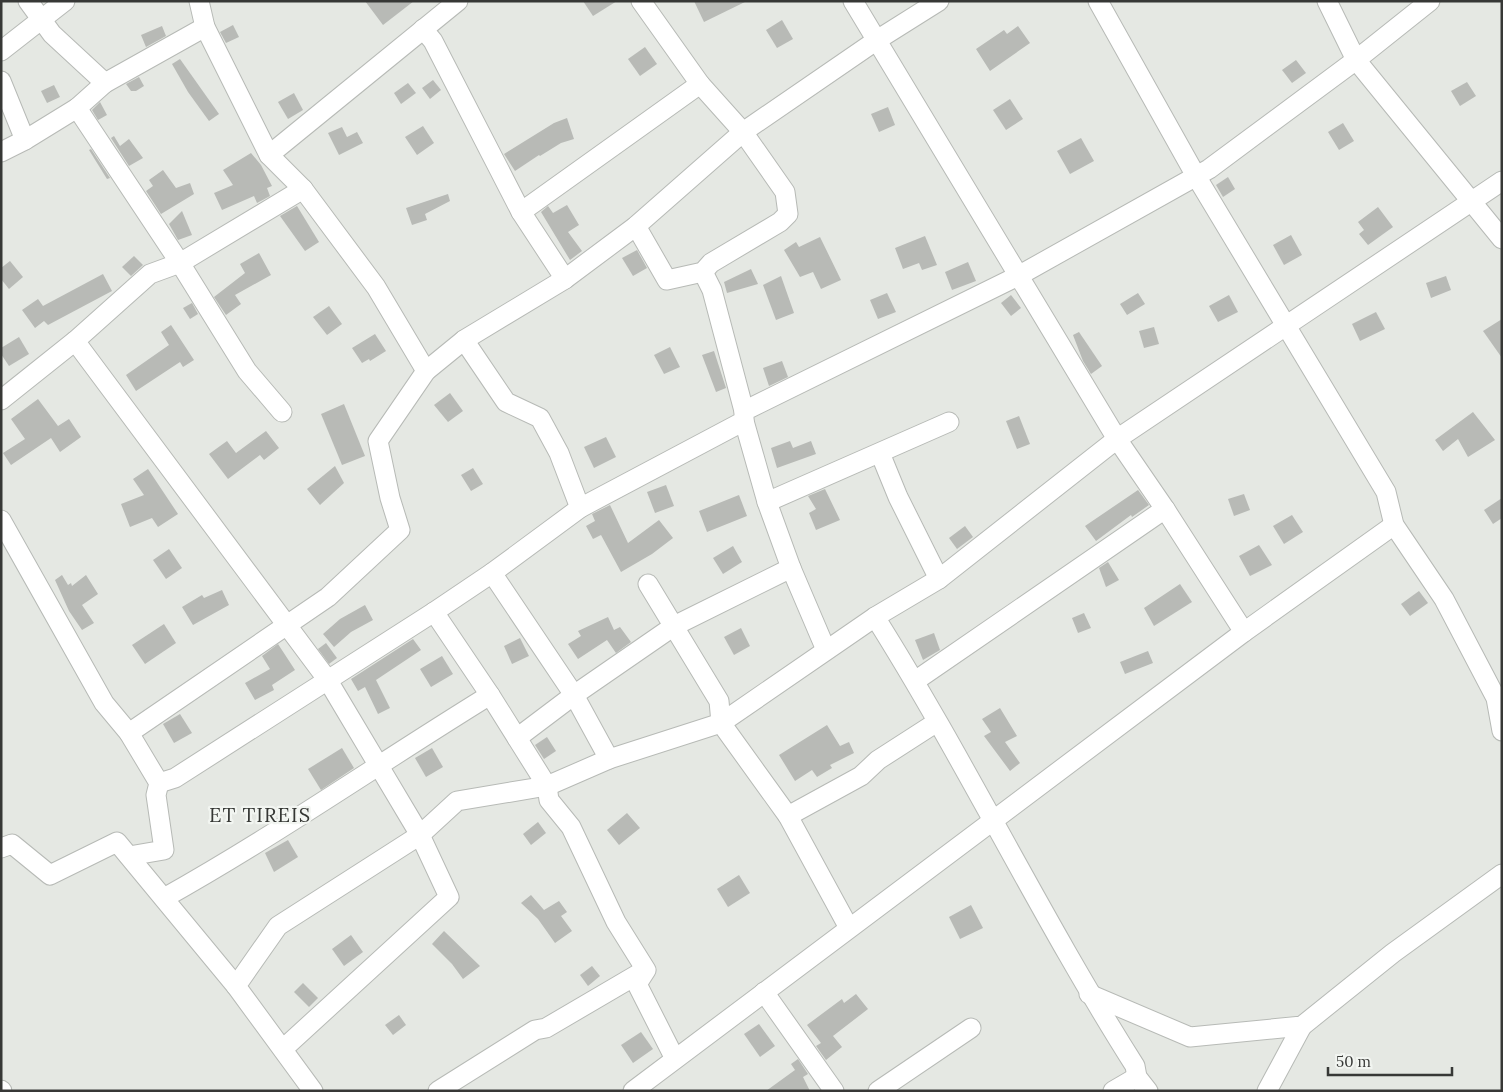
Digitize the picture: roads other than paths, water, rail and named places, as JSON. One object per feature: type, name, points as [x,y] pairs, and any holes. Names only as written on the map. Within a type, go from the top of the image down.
[{"type":"street","points":[[28,1],[52,34],[105,83]]},
{"type":"street","points":[[1,51],[65,1]]},
{"type":"street","points":[[199,1],[205,27],[269,155],[303,189],[376,287],[426,371]]},
{"type":"street","points":[[269,155],[458,1]]},
{"type":"street","points":[[636,226],[666,280],[703,272],[710,262],[780,222],[788,214],[785,192],[743,132],[700,84],[641,1]]},
{"type":"street","points":[[853,1],[1117,439],[1165,509],[1244,632]]},
{"type":"street","points":[[129,733],[328,597],[400,530],[390,498],[378,442],[426,371],[464,340],[565,279],[636,226],[743,132],[877,40],[939,1]]},
{"type":"street","points":[[1098,1],[1196,176],[1386,492],[1394,525],[1444,598],[1499,696],[1502,731]]},
{"type":"street","points":[[1326,1],[1356,60],[1502,239]]},
{"type":"street","points":[[159,783],[175,778],[434,612],[492,573],[580,508],[744,416],[1018,276],[1209,169],[1356,60],[1430,1]]},
{"type":"street","points":[[1,152],[25,140],[77,108],[105,83],[205,27]]},
{"type":"street","points":[[423,29],[433,41],[521,212],[565,279]]},
{"type":"street","points":[[1,82],[25,140]]},
{"type":"street","points":[[521,212],[700,84]]},
{"type":"street","points":[[77,108],[180,263],[247,371],[282,412]]},
{"type":"street","points":[[236,986],[278,926],[420,835],[456,802],[547,786],[609,759],[721,723],[874,617],[939,579],[1117,439],[1472,203],[1502,181]]},
{"type":"street","points":[[1,400],[75,342],[150,274],[180,263],[303,189]]},
{"type":"street","points":[[703,272],[712,290],[767,502],[791,568],[826,650]]},
{"type":"street","points":[[464,340],[506,402],[540,418],[559,453],[580,508]]},
{"type":"street","points":[[75,342],[327,680],[420,835],[449,897],[283,1049]]},
{"type":"street","points":[[767,502],[949,422]]},
{"type":"street","points":[[880,453],[898,497],[939,579]]},
{"type":"street","points":[[916,682],[1165,509]]},
{"type":"street","points":[[1,520],[104,703],[129,733],[159,783],[156,794],[164,850],[129,856]]},
{"type":"street","points":[[633,1091],[1244,632],[1394,525]]},
{"type":"street","points":[[518,738],[674,626],[791,568]]},
{"type":"street","points":[[492,573],[574,696],[609,759]]},
{"type":"street","points":[[648,584],[719,701],[721,723],[788,816],[849,928]]},
{"type":"street","points":[[434,612],[518,738],[547,786],[549,800],[570,827],[616,922],[646,970]]},
{"type":"street","points":[[874,617],[916,682],[1089,994],[1135,1066],[1142,1084],[1113,1091]]},
{"type":"street","points":[[164,898],[227,863],[379,764],[490,695]]},
{"type":"street","points":[[788,816],[861,776],[878,760],[938,722]]},
{"type":"street","points":[[1,848],[12,844],[50,876],[118,842],[236,986],[313,1091]]},
{"type":"street","points":[[1267,1091],[1302,1026],[1393,952],[1502,874]]},
{"type":"street","points":[[646,970],[637,984],[675,1058]]},
{"type":"street","points":[[438,1091],[535,1030],[546,1028],[646,970]]},
{"type":"street","points":[[764,992],[834,1091]]},
{"type":"street","points":[[1089,994],[1190,1037],[1302,1026]]},
{"type":"street","points":[[878,1091],[904,1084],[971,1028]]},
{"type":"district","name":"ET TIREIS","points":[[260,815]]}]
